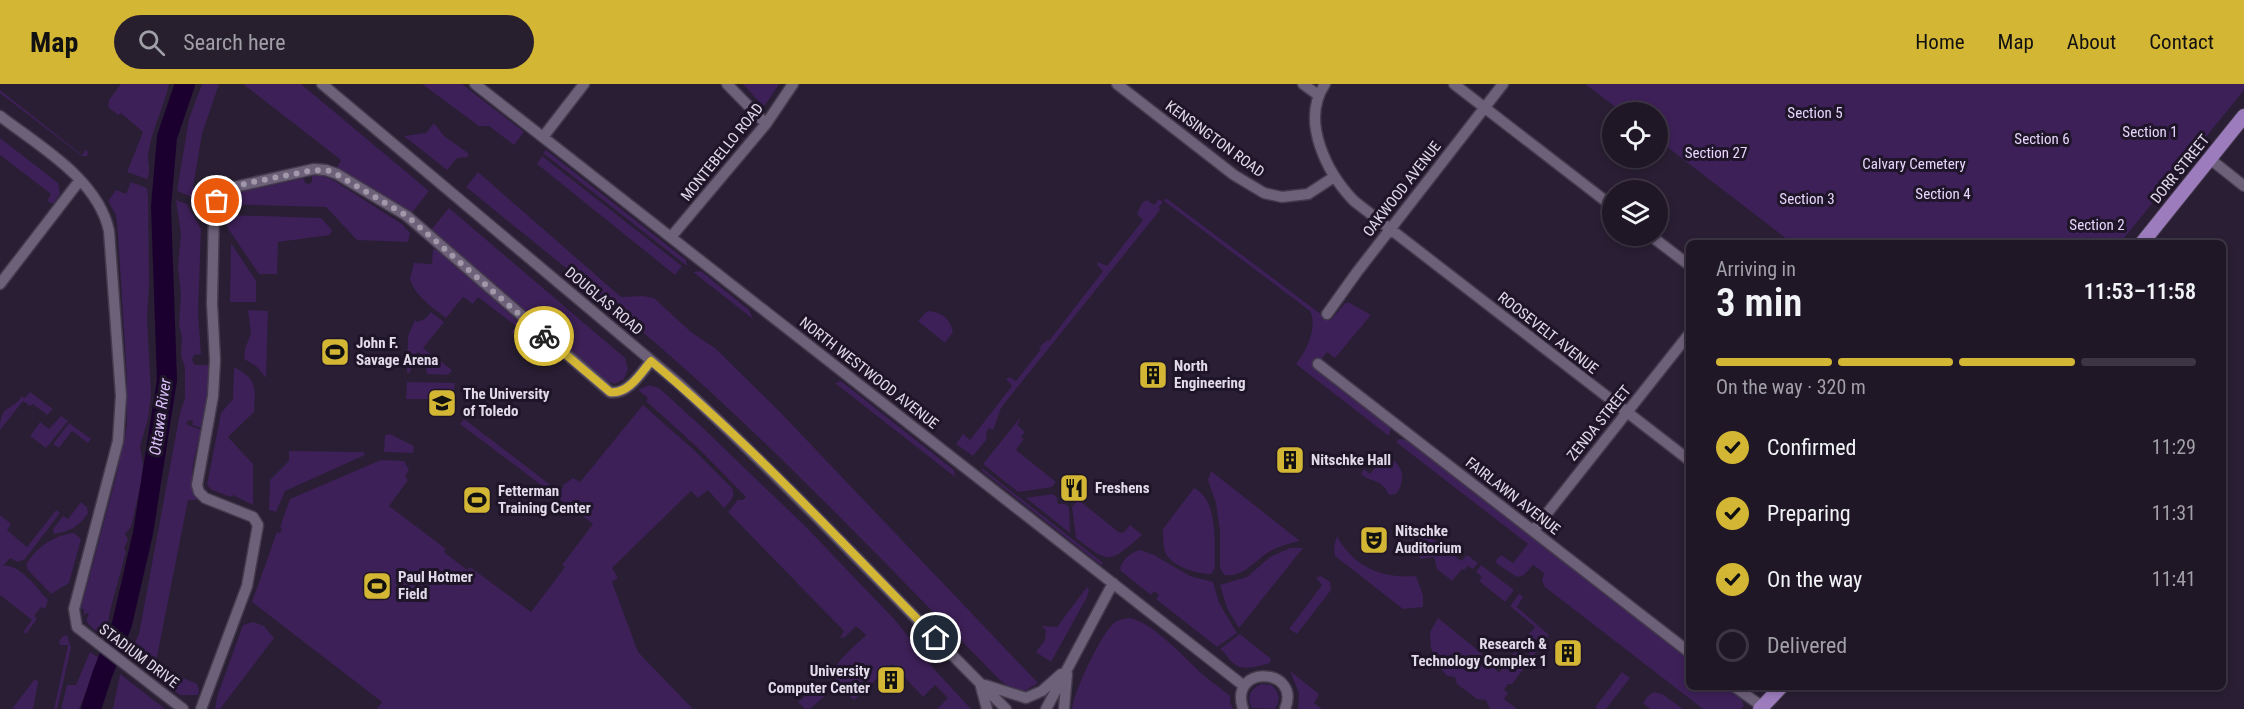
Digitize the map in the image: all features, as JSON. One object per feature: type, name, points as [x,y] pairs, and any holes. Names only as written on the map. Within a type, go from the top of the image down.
[{"type":"main road","name":"DORR STREET","points":[[2144,240],[2244,116]]},
{"type":"main road","points":[[1762,708],[1778,690]]},
{"type":"street","name":"DOUGLAS ROAD","points":[[322,84],[717,418],[797,495],[1006,709]]},
{"type":"street","name":"NORTH WESTWOOD AVENUE","points":[[475,84],[1244,686]]},
{"type":"street","points":[[543,137],[584,84]]},
{"type":"street","points":[[727,84],[766,124]]},
{"type":"street","name":"MONTEBELLO ROAD","points":[[671,237],[766,124],[793,84]]},
{"type":"street","name":"KENSINGTON ROAD","points":[[1117,84],[1234,175],[1264,193],[1282,197],[1308,194],[1334,177]]},
{"type":"street","points":[[1303,84],[1318,95],[1324,84]]},
{"type":"street","points":[[1454,84],[1602,198]]},
{"type":"street","name":"OAKWOOD AVENUE","points":[[1327,314],[1389,230],[1503,84]]},
{"type":"street","name":"ROOSEVELT AVENUE","points":[[1318,95],[1315,107],[1316,127],[1323,154],[1334,177],[1354,201],[1686,458]]},
{"type":"street","points":[[0,116],[80,180],[0,284]]},
{"type":"street","points":[[2210,159],[2244,186]]},
{"type":"street","points":[[201,709],[247,586],[258,525],[254,517],[205,498],[199,492],[197,484],[213,396],[215,360],[212,303],[214,208],[225,191],[248,183],[314,170],[331,171],[407,216],[606,390],[614,393],[628,387],[651,361]]},
{"type":"street","name":"STADIUM DRIVE","points":[[80,180],[107,221],[109,231],[121,396],[118,441],[74,609],[72,626],[183,709]]},
{"type":"street","points":[[1664,246],[1686,263]]},
{"type":"street","name":"ZENDA STREET","points":[[1533,531],[1686,338]]},
{"type":"street","name":"FAIRLAWN AVENUE","points":[[1318,364],[1686,649]]},
{"type":"street","points":[[1046,709],[1113,583]]},
{"type":"street","points":[[980,683],[1026,698],[1042,691],[1068,668]]},
{"type":"street","points":[[1064,709],[1068,668]]},
{"type":"street","points":[[1243,709],[1241,701],[1244,686],[1263,675],[1277,679],[1286,690],[1288,698],[1285,709]]},
{"type":"street","points":[[980,683],[987,709]]},
{"type":"street","points":[[1739,690],[1762,708]]},
{"type":"green space","points":[[121,84],[169,84],[149,148],[147,179],[127,172],[143,132],[121,113],[118,115],[108,107],[109,100]]},
{"type":"green space","points":[[202,84],[219,84],[202,134],[193,187],[205,197],[208,204],[177,191],[189,119]]},
{"type":"green space","points":[[243,84],[301,84],[429,191],[410,215],[337,167],[341,160]]},
{"type":"green space","points":[[422,84],[462,84],[524,132],[514,145],[489,126],[479,126]]},
{"type":"green space","points":[[743,84],[779,84],[765,105],[762,105]]},
{"type":"green space","name":"Calvary Cemetery","points":[[1585,84],[2244,84],[2244,90],[2122,240],[1788,240],[1668,148],[1668,102],[1609,102]]},
{"type":"green space","points":[[0,90],[82,155],[86,149],[87,156],[82,156],[0,93]]},
{"type":"green space","points":[[434,123],[444,136],[468,153],[468,157],[457,158],[447,170],[404,136],[426,133]]},
{"type":"green space","points":[[0,138],[58,183],[60,194],[53,204],[47,201],[51,194],[0,155]]},
{"type":"green space","points":[[546,150],[686,260],[687,266],[543,153]]},
{"type":"green space","points":[[542,156],[682,266],[675,275],[537,164]]},
{"type":"green space","points":[[478,172],[621,297],[654,298],[692,333],[715,348],[779,411],[1038,683],[1023,692],[1012,690],[1000,680],[816,494],[703,385],[616,309],[466,187]]},
{"type":"green space","points":[[312,176],[323,176],[333,180],[402,224],[410,233],[408,242],[357,240],[326,207],[222,204],[236,193],[304,178],[305,183],[309,184],[312,182]]},
{"type":"green space","points":[[131,182],[147,188],[148,195],[147,319],[151,394],[148,419],[140,446],[143,465],[141,483],[131,527],[125,534],[128,539],[124,549],[126,552],[105,638],[90,626],[86,620],[89,614],[86,613],[84,616],[84,610],[81,608],[116,477],[127,425],[127,379],[118,234],[116,215],[108,201],[116,190],[126,194]]},
{"type":"green space","points":[[1166,198],[1330,321],[1345,303],[1350,303],[1371,315],[1335,358],[1327,352],[1315,367],[1391,427],[1389,436],[1296,364],[1304,353],[1312,332],[1310,311],[1164,201]]},
{"type":"green space","points":[[1159,199],[1163,202],[1159,207],[1160,210],[1001,408],[993,430],[989,428],[986,433],[987,439],[973,456],[956,444],[963,434],[970,440],[1012,386],[1006,379],[1009,377],[1016,381],[1041,349],[1039,348],[1047,340],[1049,341],[1103,271],[1097,265],[1098,262],[1107,266],[1143,220],[1137,214],[1142,203],[1147,200],[1154,205]]},
{"type":"green space","points":[[176,200],[187,204],[201,229],[198,313],[201,354],[194,355],[192,360],[195,365],[208,365],[208,395],[202,428],[192,425],[193,421],[189,420],[186,424],[201,430],[192,475],[197,500],[188,500],[155,667],[151,672],[129,655],[139,634],[180,413],[185,398],[185,368],[181,355],[182,338],[179,324],[181,295],[178,266],[181,234]]},
{"type":"green space","points":[[449,208],[625,358],[628,369],[624,379],[615,384],[603,380],[431,230]]},
{"type":"green space","points":[[228,215],[321,218],[332,230],[330,235],[278,242],[277,274],[259,274],[227,227]]},
{"type":"green space","points":[[231,243],[256,281],[256,302],[230,302]]},
{"type":"green space","points":[[433,249],[520,323],[520,332],[511,333],[516,326],[478,297],[473,304],[463,297],[446,318],[425,301],[415,290],[410,279],[414,263],[432,264]]},
{"type":"green space","points":[[701,271],[749,310],[753,319],[693,272]]},
{"type":"green space","points":[[248,310],[268,311],[266,378],[256,366],[244,359],[251,333]]},
{"type":"green space","points":[[929,311],[938,313],[950,323],[953,332],[945,343],[918,321]]},
{"type":"green space","points":[[431,312],[444,322],[423,348],[452,370],[448,375],[427,374],[424,356],[418,352],[414,355],[410,373],[407,373],[408,336],[415,320],[417,322],[425,319]]},
{"type":"green space","points":[[234,367],[248,376],[255,391],[254,412],[228,437],[253,464],[253,505],[233,495],[231,497],[212,490],[207,485],[221,413],[233,399]]},
{"type":"green space","points":[[841,381],[954,470],[955,477],[835,383]]},
{"type":"green space","points":[[407,382],[455,383],[452,400],[445,394],[437,399],[406,399]]},
{"type":"green space","points":[[649,385],[659,388],[806,527],[895,620],[934,669],[971,709],[937,709],[948,698],[935,685],[923,697],[892,664],[854,700],[838,685],[834,674],[839,662],[866,635],[856,626],[845,637],[840,638],[844,631],[728,512],[738,500],[746,497],[698,448],[646,401],[648,398],[638,390]]},
{"type":"green space","points":[[30,392],[53,409],[47,415],[33,404],[30,406],[23,401],[0,430],[4,412]]},
{"type":"green space","name":"Paul Hotmer Field","points":[[643,405],[694,450],[733,491],[732,499],[724,508],[708,490],[698,498],[691,491],[612,568],[618,578],[612,582],[638,652],[693,709],[377,709],[382,702],[252,602],[277,532],[280,533],[282,528],[280,527],[290,499],[381,460],[404,461],[409,470],[405,477],[408,480],[389,506],[446,549],[444,552],[467,570],[470,567],[531,612],[565,567],[562,565],[593,524],[460,424],[464,419],[557,490],[563,488],[563,485],[573,478],[580,482]]},
{"type":"green space","points":[[61,416],[68,421],[46,448],[30,436],[40,422],[49,429]]},
{"type":"green space","points":[[1019,419],[1017,425],[1025,432],[1021,437],[1024,439],[1016,450],[1056,482],[1052,487],[1018,492],[983,464]]},
{"type":"green space","points":[[69,423],[91,439],[88,443],[72,431],[59,448],[53,444]]},
{"type":"green space","points":[[390,434],[414,446],[413,453],[384,452],[385,435]]},
{"type":"green space","points":[[1399,439],[1411,440],[1686,654],[1686,690],[1733,690],[1740,696],[1744,706],[1741,709],[1703,709],[1545,587],[1542,580],[1544,573],[1533,565],[1524,575],[1517,577],[1497,564],[1496,560],[1501,555],[1513,563],[1528,544],[1396,442]]},
{"type":"green space","points":[[289,451],[364,452],[365,455],[285,491],[276,512],[269,510],[270,480],[289,461]]},
{"type":"green space","points":[[1386,457],[1392,459],[1402,472],[1401,483],[1396,494],[1389,495],[1380,483],[1361,474],[1364,469],[1370,474]]},
{"type":"green space","points":[[983,469],[1103,563],[1101,565],[981,470]]},
{"type":"green space","points":[[1211,471],[1300,541],[1267,553],[1242,572],[1224,575],[1220,568],[1220,531],[1216,503],[1208,480]]},
{"type":"green space","points":[[1194,488],[1208,502],[1214,524],[1215,568],[1211,574],[1192,571],[1174,563],[1169,559],[1164,548],[1163,529]]},
{"type":"green space","points":[[1053,494],[1058,504],[1065,504],[1069,507],[1070,533],[1026,498]]},
{"type":"green space","points":[[81,502],[87,507],[88,513],[85,518],[74,528],[54,534],[53,529],[63,516],[68,519]]},
{"type":"green space","points":[[1076,502],[1081,502],[1120,533],[1130,525],[1142,535],[1116,555],[1110,557],[1096,553],[1076,538],[1072,507]]},
{"type":"green space","points":[[56,510],[60,513],[25,559],[18,562],[10,558],[3,566],[15,568],[21,572],[48,600],[45,609],[41,607],[34,616],[37,619],[26,634],[23,632],[32,620],[0,595],[0,515],[11,524],[7,530],[27,547]]},
{"type":"green space","points":[[1415,530],[1426,534],[1461,561],[1467,555],[1478,563],[1473,569],[1468,566],[1462,569],[1452,581],[1437,569],[1434,557],[1420,559],[1418,548],[1414,546]]},
{"type":"green space","points":[[74,533],[81,539],[69,583],[51,594],[26,565],[46,543],[59,536]]},
{"type":"green space","points":[[1337,536],[1351,556],[1370,569],[1392,575],[1416,576],[1423,595],[1423,607],[1403,609],[1335,556],[1334,547]]},
{"type":"green space","points":[[1290,548],[1303,548],[1239,628],[1227,608],[1220,585],[1247,577],[1270,557]]},
{"type":"green space","points":[[1140,550],[1154,555],[1190,576],[1213,582],[1219,603],[1237,633],[1217,647],[1156,599],[1159,595],[1154,591],[1151,595],[1121,571],[1121,565],[1125,559]]},
{"type":"green space","points":[[1481,565],[1514,590],[1505,602],[1479,581],[1482,577],[1476,572]]},
{"type":"green space","points":[[1321,576],[1330,582],[1331,590],[1297,634],[1289,629],[1322,585],[1316,578]]},
{"type":"green space","points":[[1087,587],[1089,591],[1086,599],[1051,662],[1036,652],[1045,640],[1046,630],[1041,626],[1057,627]]},
{"type":"green space","points":[[1519,594],[1523,597],[1517,607],[1549,635],[1512,684],[1508,684],[1504,690],[1508,693],[1504,699],[1517,709],[1490,709],[1486,700],[1477,699],[1457,684],[1455,677],[1447,676],[1439,667],[1431,648],[1430,632],[1438,618],[1480,652],[1499,673],[1516,650],[1526,659],[1530,653],[1520,645],[1535,627],[1510,606]]},
{"type":"green space","points":[[1129,618],[1147,626],[1167,640],[1200,672],[1230,696],[1233,709],[1072,709],[1082,678],[1106,633],[1115,622]]},
{"type":"green space","points":[[253,622],[264,626],[274,638],[220,709],[215,709],[217,697],[243,625]]},
{"type":"green space","points":[[1240,634],[1271,659],[1270,663],[1246,668],[1237,666],[1231,661],[1220,649]]},
{"type":"green space","points":[[67,635],[71,648],[57,709],[54,709],[68,645],[60,645],[59,641]]},
{"type":"green space","points":[[90,652],[99,658],[79,709],[61,709],[67,685],[76,685]]},
{"type":"green space","points":[[159,668],[197,684],[198,695],[180,695],[154,676]]},
{"type":"green space","points":[[1290,671],[1319,694],[1314,703],[1322,709],[1298,709],[1299,693]]},
{"type":"green space","points":[[1622,672],[1630,678],[1606,709],[1596,709],[1596,706]]},
{"type":"green space","points":[[120,674],[165,709],[113,709]]},
{"type":"green space","points":[[34,680],[38,683],[33,709],[12,709]]},
{"type":"green space","points":[[1261,684],[1271,685],[1278,693],[1279,699],[1275,709],[1252,708],[1249,700],[1250,694]]},
{"type":"green space","points":[[811,691],[819,691],[826,695],[810,709],[805,709],[798,702]]},
{"type":"green space","points":[[1654,692],[1662,694],[1683,709],[1650,709],[1643,703]]},
{"type":"waterway","name":"Ottawa River","points":[[91,709],[122,624],[143,533],[167,380],[161,207],[167,137],[185,84]]},
{"type":"way so far","points":[[217,201],[229,189],[248,183],[314,170],[331,171],[407,216],[544,336]]},
{"type":"place","name":"John F. Savage Arena","points":[[335,352]]},
{"type":"place","name":"North Engineering","points":[[1153,375]]},
{"type":"place","name":"The University of Toledo","points":[[442,403]]},
{"type":"place","name":"Nitschke Hall","points":[[1290,460]]},
{"type":"place","name":"Freshens","points":[[1074,488]]},
{"type":"place","name":"Fetterman Training Center","points":[[477,500]]},
{"type":"place","name":"Nitschke Auditorium","points":[[1374,540]]},
{"type":"place","name":"Paul Hotmer Field","points":[[377,586]]},
{"type":"place","name":"Research & Technology Complex 1","points":[[1568,653]]},
{"type":"place","name":"University Computer Center","points":[[891,680]]},
{"type":"route","points":[[544,336],[606,390],[614,393],[628,387],[651,361],[717,418],[797,495],[936,638]]},
{"type":"park label","name":"Section 5","points":[[1815,113]]},
{"type":"park label","name":"Section 1","points":[[2150,132]]},
{"type":"park label","name":"Section 6","points":[[2042,139]]},
{"type":"park label","name":"Section 27","points":[[1716,153]]},
{"type":"park label","name":"Section 4","points":[[1943,194]]},
{"type":"park label","name":"Section 3","points":[[1807,199]]},
{"type":"park label","name":"Section 2","points":[[2097,225]]}]
